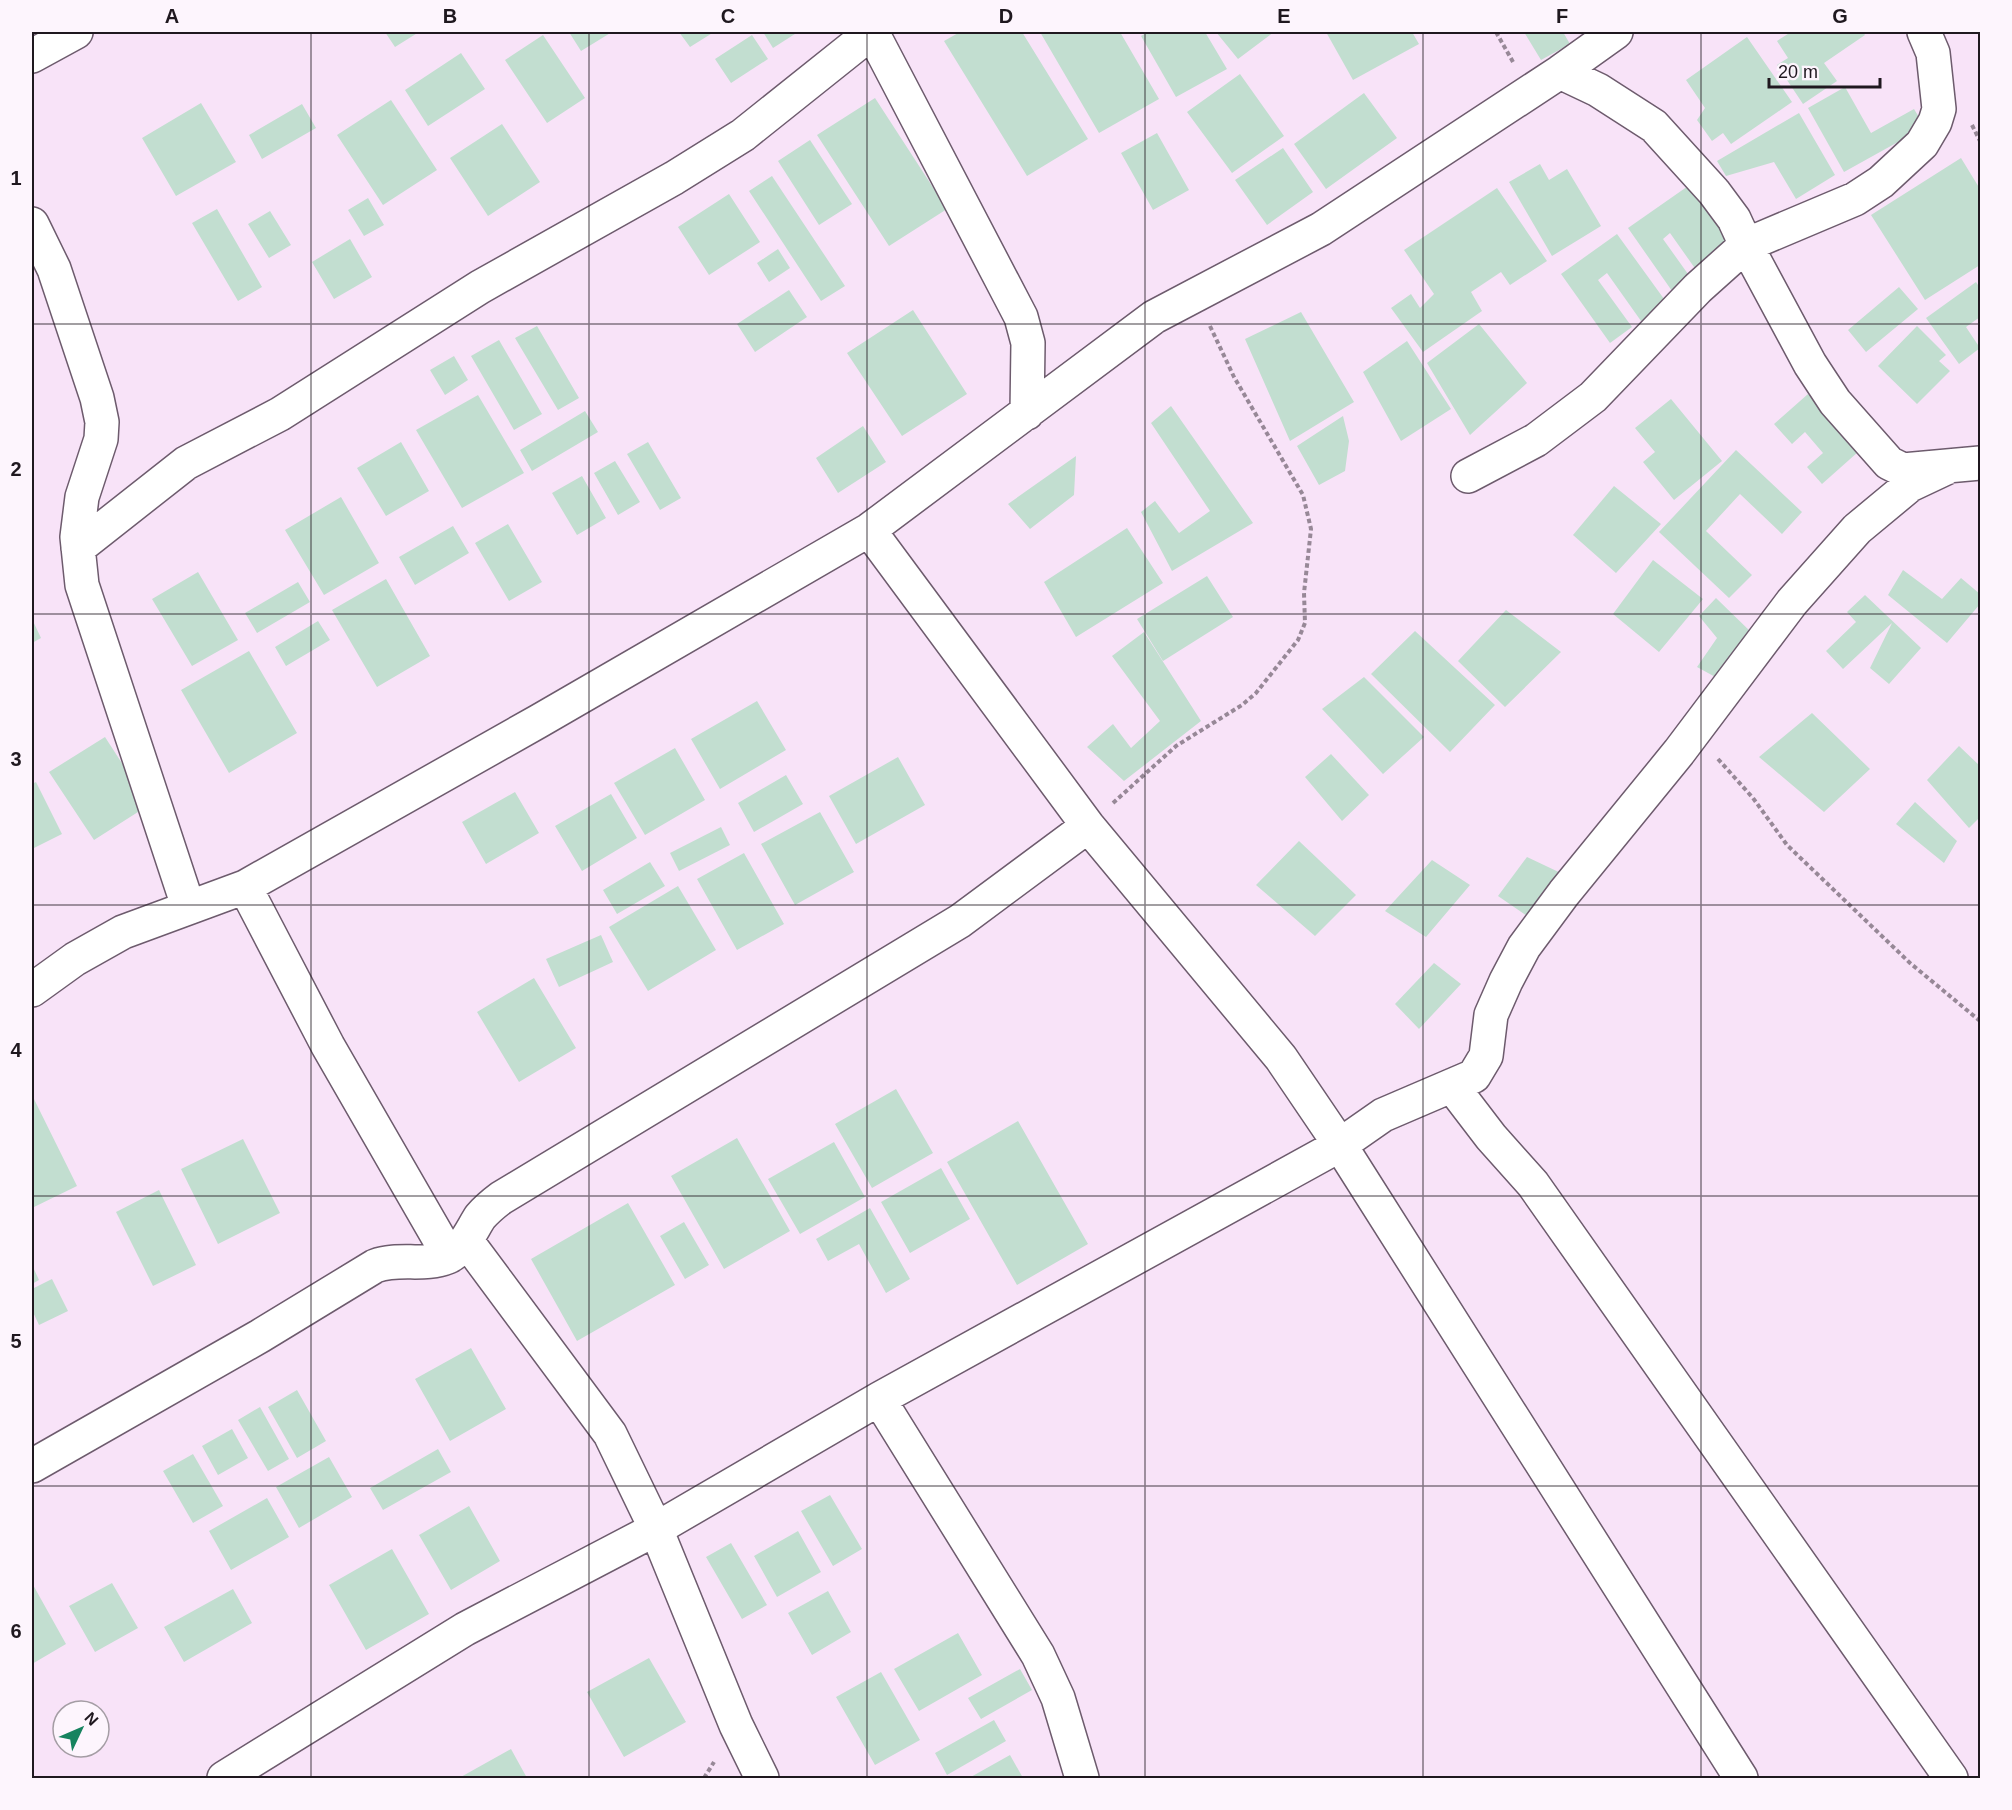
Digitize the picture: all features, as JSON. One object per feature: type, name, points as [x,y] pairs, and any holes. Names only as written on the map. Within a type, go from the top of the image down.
[{"type":"street","points":[[32,56],[76,32]]},
{"type":"street","points":[[78,548],[186,463],[280,414],[480,287],[674,178],[743,135],[872,32],[1021,317],[1028,343],[1027,413]]},
{"type":"street","points":[[32,990],[75,959],[123,932],[245,886],[570,704],[869,530],[1154,317],[1321,229],[1560,72],[1616,32]]},
{"type":"street","points":[[1468,476],[1536,440],[1593,398],[1698,288],[1746,246],[1855,199],[1881,182],[1922,144],[1935,122],[1939,109],[1933,53],[1924,32]]},
{"type":"street","points":[[1560,72],[1598,90],[1654,126],[1714,192],[1734,219],[1809,364],[1835,402],[1889,463],[1903,470],[1946,468],[1980,463]]},
{"type":"street","points":[[32,224],[54,269],[97,398],[102,422],[101,440],[82,497],[77,537],[82,585],[188,906]]},
{"type":"street","points":[[224,1779],[465,1629],[656,1529],[879,1399],[1340,1145],[1383,1114],[1474,1076],[1486,1056],[1491,1014],[1524,947],[1564,893],[1694,732],[1792,602],[1857,529],[1910,485],[1946,468]]},
{"type":"street","points":[[869,530],[1088,826],[1281,1058],[1340,1145],[1741,1779]]},
{"type":"street","points":[[32,1466],[260,1336],[375,1266],[386,1262],[426,1263],[458,1248],[481,1216],[501,1198],[960,921],[1088,826]]},
{"type":"street","points":[[245,886],[328,1046],[458,1248],[610,1434],[656,1529],[736,1725],[762,1779]]},
{"type":"street","points":[[1452,1086],[1491,1137],[1533,1184],[1951,1779]]},
{"type":"street","points":[[879,1399],[1038,1654],[1058,1698],[1082,1779]]},
{"type":"path","points":[[1088,826],[1176,746],[1242,705],[1256,693],[1298,640],[1305,623],[1304,594],[1311,529],[1303,495],[1234,377],[1196,295]]},
{"type":"path","points":[[1694,732],[1753,798],[1787,845],[1910,963],[1980,1021]]},
{"type":"building","points":[[385,32],[419,32],[395,47]]},
{"type":"building","points":[[569,32],[612,32],[581,51]]},
{"type":"building","points":[[679,32],[714,32],[690,47]]},
{"type":"building","points":[[763,32],[798,32],[773,48]]},
{"type":"building","points":[[960,32],[1022,32],[1088,139],[1027,176],[944,41]]},
{"type":"building","points":[[1040,32],[1120,32],[1159,99],[1099,133]]},
{"type":"building","points":[[1148,32],[1205,32],[1227,69],[1176,97],[1141,36]]},
{"type":"building","points":[[1216,32],[1274,32],[1238,59]]},
{"type":"building","points":[[1326,32],[1412,32],[1419,44],[1353,80]]},
{"type":"building","points":[[1524,32],[1563,32],[1570,44],[1541,60]]},
{"type":"building","points":[[1791,32],[1863,32],[1865,35],[1824,63],[1837,81],[1803,104],[1777,65],[1788,58],[1777,41]]},
{"type":"building","points":[[543,35],[585,98],[547,123],[505,60]]},
{"type":"building","points":[[752,35],[768,59],[731,83],[715,59]]},
{"type":"building","points":[[1747,37],[1792,102],[1731,144],[1723,133],[1712,141],[1697,120],[1705,108],[1686,80]]},
{"type":"building","points":[[461,53],[485,89],[428,126],[405,90]]},
{"type":"building","points":[[1240,74],[1284,136],[1232,173],[1187,112]]},
{"type":"building","points":[[1845,87],[1871,133],[1914,109],[1925,127],[1844,172],[1808,108]]},
{"type":"building","points":[[1364,93],[1397,138],[1326,189],[1294,144]]},
{"type":"building","points":[[875,98],[947,209],[889,246],[817,135]]},
{"type":"building","points":[[391,100],[437,170],[383,205],[337,135]]},
{"type":"building","points":[[201,103],[236,162],[176,196],[142,138]]},
{"type":"building","points":[[302,104],[316,128],[262,159],[249,135]]},
{"type":"building","points":[[1799,113],[1835,175],[1796,199],[1774,162],[1726,176],[1717,161]]},
{"type":"building","points":[[502,124],[540,182],[488,216],[450,158]]},
{"type":"building","points":[[1157,133],[1189,190],[1153,210],[1121,153]]},
{"type":"building","points":[[810,140],[852,204],[819,225],[778,161]]},
{"type":"building","points":[[1283,148],[1313,192],[1267,225],[1235,180]]},
{"type":"building","points":[[1961,158],[1980,189],[1980,265],[1925,300],[1871,215]]},
{"type":"building","points":[[1540,164],[1549,180],[1567,169],[1601,226],[1552,256],[1509,182]]},
{"type":"building","points":[[772,176],[845,286],[821,301],[749,191]]},
{"type":"building","points":[[1691,184],[1748,265],[1711,291],[1670,233],[1663,239],[1698,288],[1679,301],[1628,228]]},
{"type":"building","points":[[1497,188],[1547,261],[1510,285],[1501,272],[1471,292],[1482,311],[1423,352],[1391,308],[1411,294],[1420,308],[1434,294],[1404,250]]},
{"type":"building","points":[[729,194],[760,242],[709,275],[678,227]]},
{"type":"building","points":[[368,198],[384,225],[364,236],[348,210]]},
{"type":"building","points":[[217,209],[262,287],[238,301],[192,223]]},
{"type":"building","points":[[270,211],[291,245],[269,258],[248,224]]},
{"type":"building","points":[[1617,234],[1672,310],[1646,328],[1607,273],[1598,280],[1632,327],[1610,343],[1561,274]]},
{"type":"building","points":[[350,239],[372,277],[334,299],[312,262]]},
{"type":"building","points":[[778,249],[790,268],[769,282],[757,263]]},
{"type":"building","points":[[1976,282],[1980,288],[1980,317],[1966,327],[1980,348],[1959,364],[1926,318]]},
{"type":"building","points":[[1899,287],[1918,309],[1866,352],[1848,330]]},
{"type":"building","points":[[789,290],[807,317],[755,352],[737,324]]},
{"type":"building","points":[[913,310],[967,394],[902,436],[847,353]]},
{"type":"building","points":[[1301,312],[1354,402],[1290,441],[1245,339]]},
{"type":"building","points":[[1479,324],[1527,383],[1470,435],[1427,363]]},
{"type":"building","points":[[537,326],[579,398],[558,410],[515,338]]},
{"type":"building","points":[[1917,326],[1946,355],[1939,361],[1950,371],[1917,404],[1878,366]]},
{"type":"building","points":[[499,340],[542,414],[514,430],[471,356]]},
{"type":"building","points":[[1407,341],[1451,409],[1401,441],[1363,372]]},
{"type":"building","points":[[454,356],[468,380],[445,395],[430,370]]},
{"type":"building","points":[[1808,394],[1858,452],[1822,484],[1807,467],[1823,453],[1805,432],[1792,444],[1774,424]]},
{"type":"building","points":[[478,395],[524,473],[462,508],[416,430]]},
{"type":"building","points":[[1671,399],[1722,461],[1674,500],[1643,462],[1655,452],[1635,428]]},
{"type":"building","points":[[1171,406],[1253,523],[1172,571],[1141,512],[1155,501],[1179,533],[1210,511],[1151,423]]},
{"type":"building","points":[[585,411],[598,432],[532,471],[520,450]]},
{"type":"building","points":[[1343,416],[1349,441],[1345,471],[1319,485],[1297,446]]},
{"type":"building","points":[[863,426],[886,462],[838,493],[816,458]]},
{"type":"building","points":[[401,442],[429,491],[386,516],[357,468]]},
{"type":"building","points":[[648,442],[681,498],[660,510],[627,454]]},
{"type":"building","points":[[1736,450],[1802,512],[1782,534],[1740,494],[1706,531],[1752,575],[1729,598],[1659,532]]},
{"type":"building","points":[[1076,456],[1074,495],[1030,529],[1008,504]]},
{"type":"building","points":[[615,461],[640,502],[618,515],[594,473]]},
{"type":"building","points":[[582,476],[606,518],[577,535],[552,493]]},
{"type":"building","points":[[1614,486],[1661,524],[1616,573],[1573,535]]},
{"type":"building","points":[[341,497],[379,563],[324,595],[285,530]]},
{"type":"building","points":[[508,524],[542,582],[509,601],[475,543]]},
{"type":"building","points":[[453,526],[469,553],[415,585],[399,557]]},
{"type":"building","points":[[1127,528],[1163,583],[1076,637],[1044,582]]},
{"type":"building","points":[[1653,560],[1703,599],[1659,652],[1613,614]]},
{"type":"building","points":[[1903,570],[1942,599],[1961,578],[1980,594],[1980,604],[1947,643],[1888,595]]},
{"type":"building","points":[[198,572],[238,640],[192,666],[152,599]]},
{"type":"building","points":[[1207,576],[1233,617],[1163,661],[1137,619]]},
{"type":"building","points":[[386,579],[430,656],[377,687],[332,610]]},
{"type":"building","points":[[298,582],[310,602],[257,633],[245,613]]},
{"type":"building","points":[[1865,595],[1921,648],[1889,684],[1870,668],[1892,623],[1843,669],[1826,651],[1856,622],[1847,612]]},
{"type":"building","points":[[1716,598],[1753,634],[1719,679],[1697,667],[1717,638],[1699,616]]},
{"type":"building","points":[[1506,610],[1561,652],[1505,707],[1458,661]]},
{"type":"building","points":[[32,619],[41,638],[32,643]]},
{"type":"building","points":[[318,621],[330,640],[286,666],[275,647]]},
{"type":"building","points":[[1415,631],[1495,705],[1450,752],[1371,674]]},
{"type":"building","points":[[1144,632],[1201,721],[1124,781],[1087,747],[1113,724],[1131,748],[1160,721],[1112,656]]},
{"type":"building","points":[[249,651],[297,733],[229,773],[181,690]]},
{"type":"building","points":[[1364,677],[1424,737],[1383,774],[1322,709]]},
{"type":"building","points":[[757,701],[786,750],[720,789],[691,739]]},
{"type":"building","points":[[1812,713],[1870,769],[1824,812],[1759,757]]},
{"type":"building","points":[[105,737],[149,805],[94,840],[49,772]]},
{"type":"building","points":[[1959,746],[1980,766],[1980,817],[1969,828],[1927,780]]},
{"type":"building","points":[[675,748],[705,800],[645,835],[614,783]]},
{"type":"building","points":[[1331,754],[1369,795],[1342,821],[1305,777]]},
{"type":"building","points":[[898,757],[925,805],[856,844],[829,796]]},
{"type":"building","points":[[786,775],[803,804],[754,832],[738,803]]},
{"type":"building","points":[[36,782],[62,834],[32,849],[32,784]]},
{"type":"building","points":[[515,792],[539,833],[486,864],[462,822]]},
{"type":"building","points":[[611,794],[637,838],[582,871],[555,826]]},
{"type":"building","points":[[1915,802],[1957,841],[1944,863],[1896,824]]},
{"type":"building","points":[[820,812],[854,872],[795,905],[761,844]]},
{"type":"building","points":[[721,827],[730,845],[679,871],[670,853]]},
{"type":"building","points":[[1299,841],[1356,895],[1315,936],[1256,885]]},
{"type":"building","points":[[744,853],[784,924],[737,950],[697,879]]},
{"type":"building","points":[[1527,857],[1565,875],[1530,918],[1498,896]]},
{"type":"building","points":[[1432,860],[1470,885],[1426,937],[1385,911]]},
{"type":"building","points":[[650,862],[665,886],[617,914],[603,890]]},
{"type":"building","points":[[678,886],[716,950],[648,991],[609,927]]},
{"type":"building","points":[[601,935],[613,962],[559,987],[546,959]]},
{"type":"building","points":[[1434,963],[1461,984],[1419,1029],[1395,1004]]},
{"type":"building","points":[[534,978],[576,1048],[519,1082],[477,1012]]},
{"type":"building","points":[[896,1089],[933,1153],[872,1188],[835,1124]]},
{"type":"building","points":[[32,1095],[77,1186],[32,1208]]},
{"type":"building","points":[[1018,1121],[1088,1244],[1017,1285],[947,1162]]},
{"type":"building","points":[[737,1138],[790,1231],[724,1269],[671,1176]]},
{"type":"building","points":[[243,1139],[280,1213],[218,1244],[181,1169]]},
{"type":"building","points":[[834,1142],[865,1197],[800,1234],[768,1179]]},
{"type":"building","points":[[941,1168],[970,1219],[910,1253],[881,1202]]},
{"type":"building","points":[[159,1190],[196,1265],[153,1286],[116,1212]]},
{"type":"building","points":[[628,1203],[675,1285],[577,1341],[531,1259]]},
{"type":"building","points":[[870,1208],[910,1279],[886,1293],[859,1244],[828,1261],[816,1239]]},
{"type":"building","points":[[684,1222],[709,1265],[685,1279],[660,1236]]},
{"type":"building","points":[[32,1265],[39,1280],[32,1284]]},
{"type":"building","points":[[52,1279],[68,1311],[39,1325],[32,1310],[32,1289]]},
{"type":"building","points":[[471,1348],[506,1409],[450,1441],[415,1379]]},
{"type":"building","points":[[297,1390],[326,1441],[297,1458],[268,1407]]},
{"type":"building","points":[[260,1407],[289,1459],[268,1471],[238,1420]]},
{"type":"building","points":[[232,1429],[248,1458],[218,1475],[202,1446]]},
{"type":"building","points":[[438,1449],[451,1472],[383,1510],[370,1488]]},
{"type":"building","points":[[193,1454],[223,1506],[193,1523],[163,1471]]},
{"type":"building","points":[[329,1457],[352,1497],[299,1528],[276,1487]]},
{"type":"building","points":[[830,1495],[862,1549],[833,1566],[801,1511]]},
{"type":"building","points":[[267,1498],[289,1537],[231,1570],[209,1531]]},
{"type":"building","points":[[469,1506],[500,1561],[451,1590],[419,1535]]},
{"type":"building","points":[[798,1531],[821,1572],[777,1597],[754,1556]]},
{"type":"building","points":[[731,1543],[767,1605],[742,1619],[706,1557]]},
{"type":"building","points":[[392,1549],[429,1614],[366,1650],[329,1585]]},
{"type":"building","points":[[32,1583],[66,1644],[32,1664]]},
{"type":"building","points":[[112,1583],[138,1628],[95,1652],[69,1606]]},
{"type":"building","points":[[233,1589],[252,1623],[184,1662],[164,1627]]},
{"type":"building","points":[[828,1591],[851,1632],[812,1655],[788,1613]]},
{"type":"building","points":[[958,1633],[982,1675],[919,1711],[894,1669]]},
{"type":"building","points":[[649,1658],[686,1722],[624,1757],[587,1692]]},
{"type":"building","points":[[1020,1669],[1032,1690],[981,1719],[968,1698]]},
{"type":"building","points":[[881,1672],[920,1740],[875,1765],[836,1697]]},
{"type":"building","points":[[994,1720],[1006,1741],[947,1775],[935,1753]]},
{"type":"building","points":[[511,1749],[527,1778],[459,1778]]},
{"type":"building","points":[[1010,1755],[1023,1778],[969,1778]]}]
